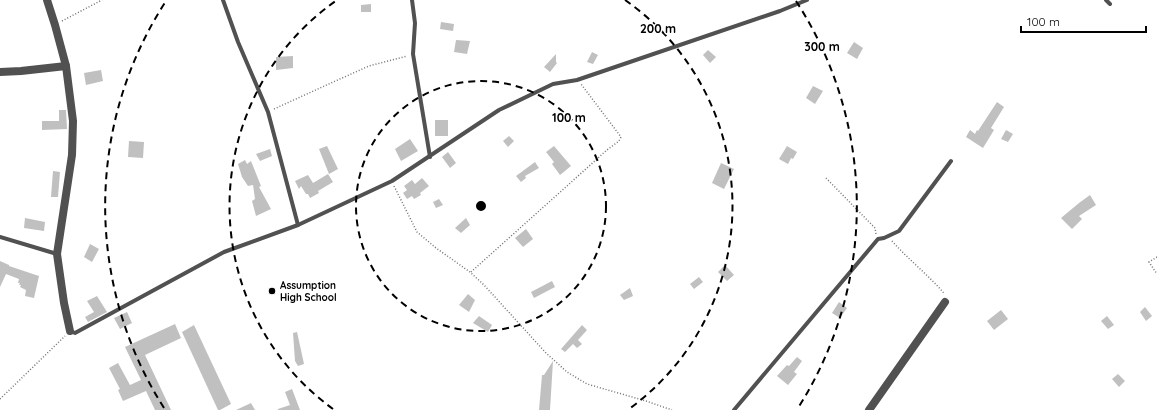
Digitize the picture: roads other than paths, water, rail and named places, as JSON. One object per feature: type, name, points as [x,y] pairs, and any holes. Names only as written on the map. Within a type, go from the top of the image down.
[{"type":"street","points":[[47,0],[66,66],[73,121],[72,155],[57,254],[64,303],[70,331]]},
{"type":"street","points":[[0,72],[66,66]]},
{"type":"street","points":[[869,410],[945,302]]},
{"type":"lane","points":[[223,0],[238,42],[268,112],[298,225]]},
{"type":"lane","points":[[412,0],[416,23],[413,54],[430,157]]},
{"type":"lane","points":[[70,331],[75,333],[224,252],[298,225],[392,181],[499,110],[553,84],[577,80],[780,11],[806,0]]},
{"type":"lane","points":[[734,410],[878,239],[899,231],[951,161]]},
{"type":"lane","points":[[0,237],[57,254]]},
{"type":"place","name":"Assumption High School","points":[[272,291]]}]
